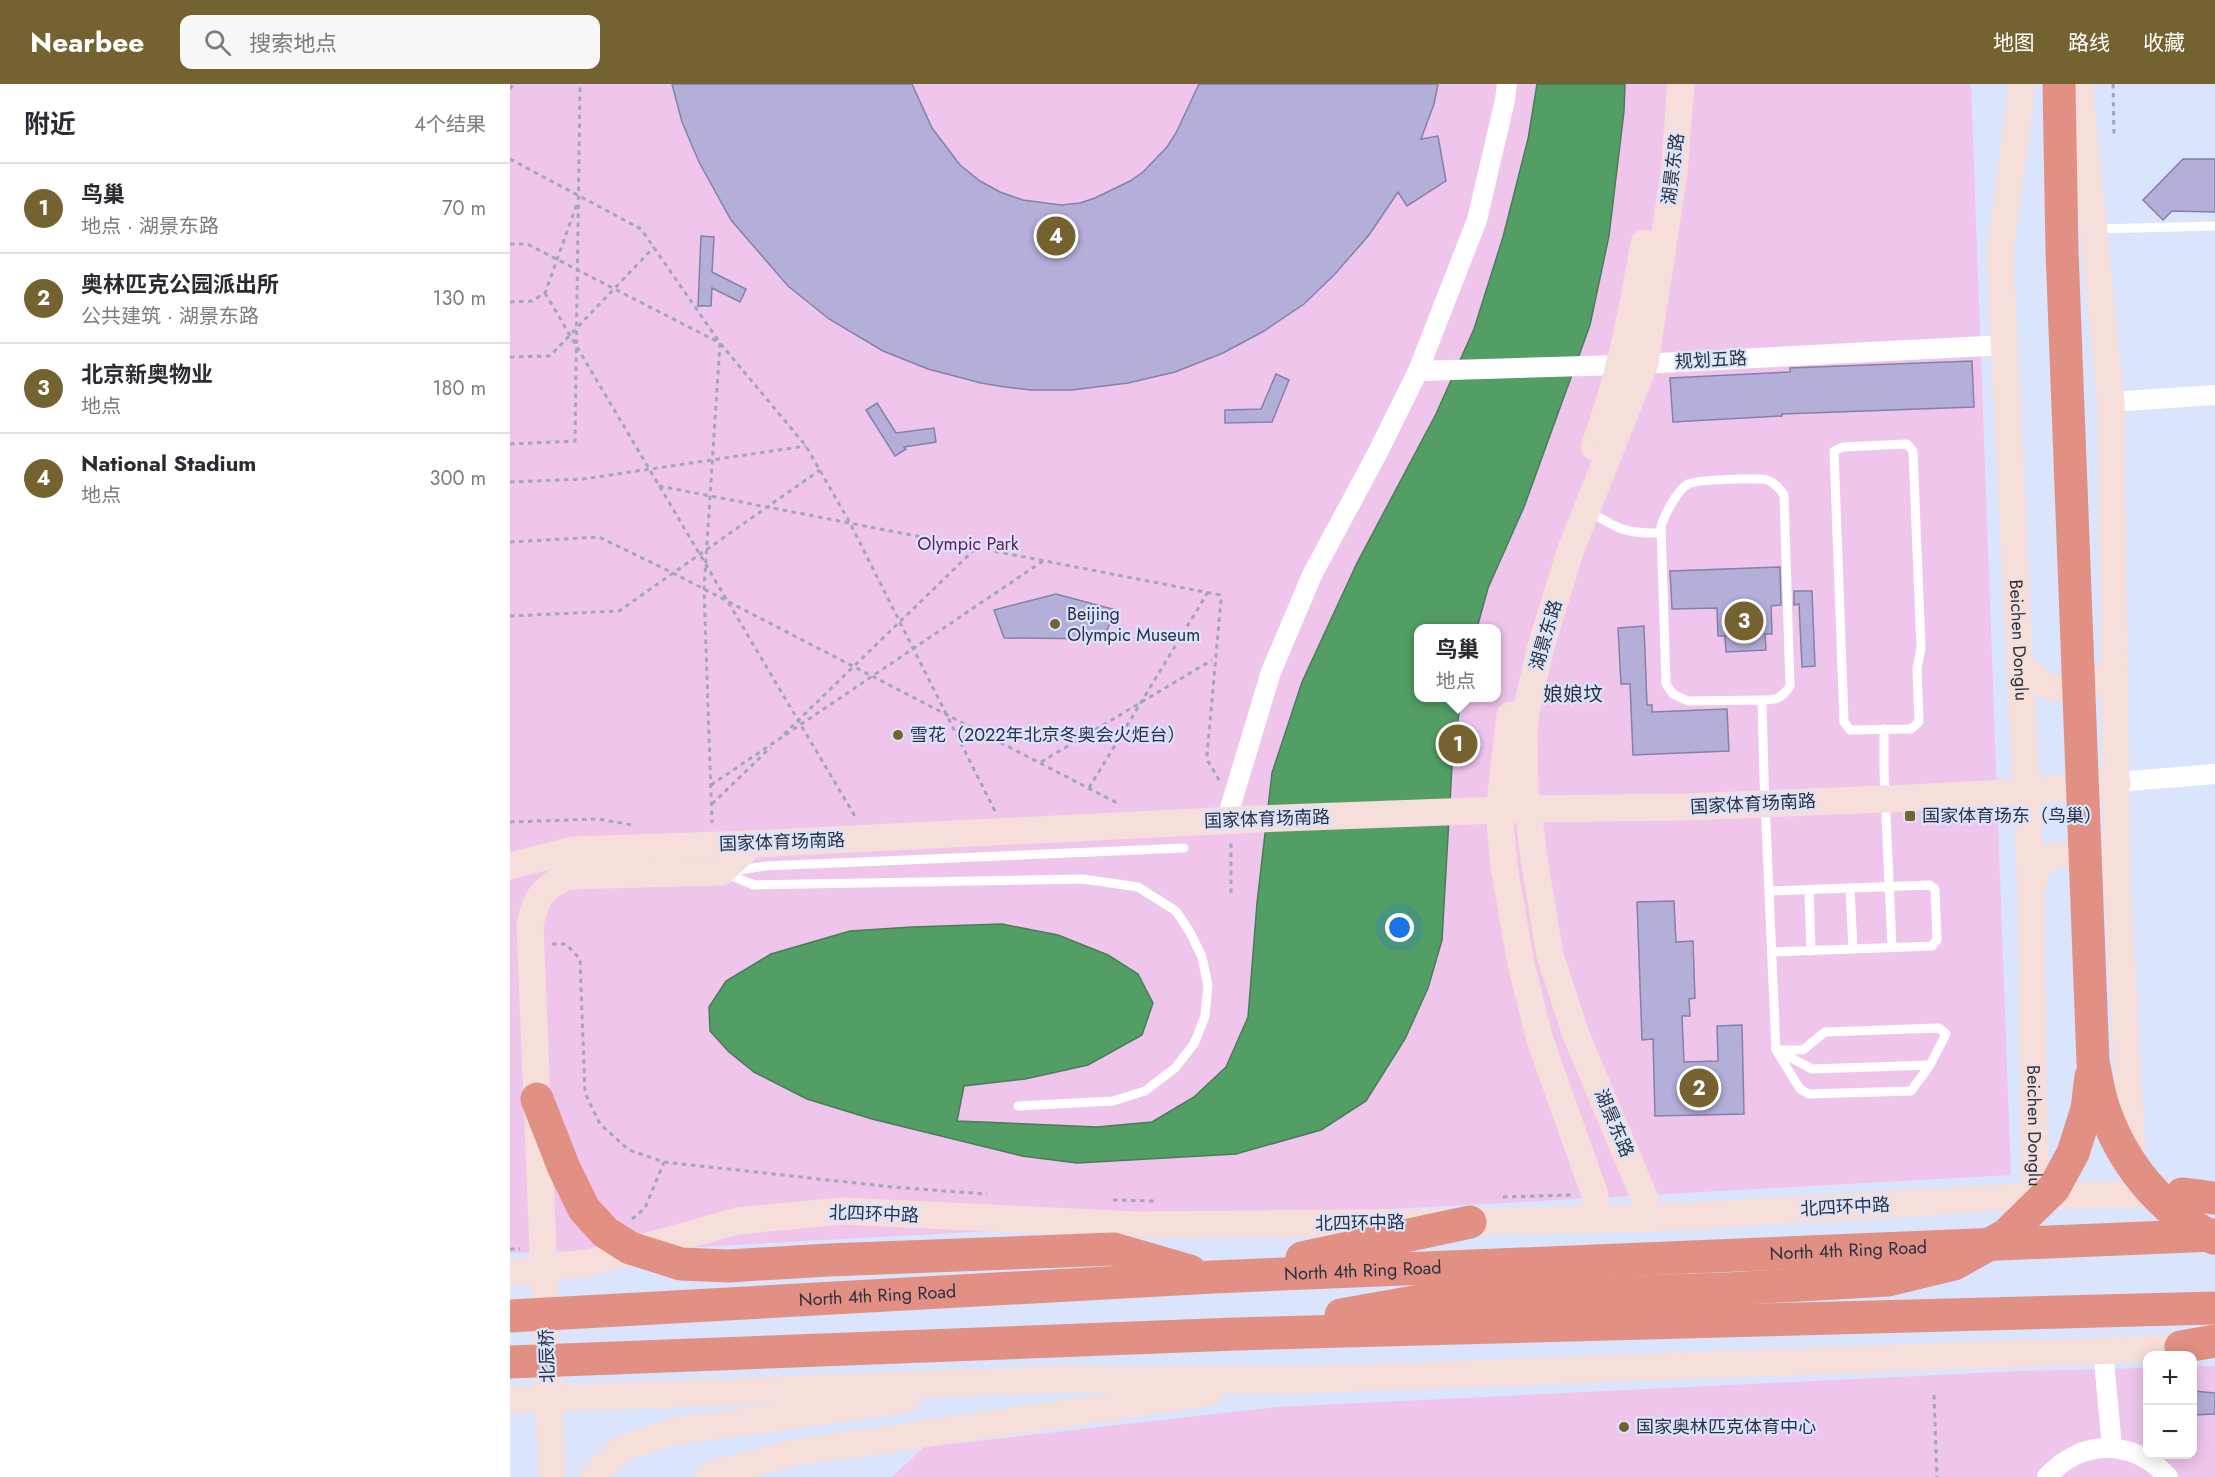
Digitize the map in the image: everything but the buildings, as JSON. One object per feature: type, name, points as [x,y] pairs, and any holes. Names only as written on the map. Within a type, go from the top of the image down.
[{"type":"highway","points":[[1236,1334],[1431,1299],[1726,1289],[1888,1280],[1954,1264],[2006,1235],[2054,1188],[2073,1153],[2087,1109],[2093,1062],[2062,251],[2060,84]]},
{"type":"highway","points":[[2093,1062],[2103,1103],[2118,1141],[2139,1176],[2165,1205],[2199,1230],[2215,1237]]},
{"type":"highway","points":[[537,1099],[564,1168],[584,1209],[605,1232],[630,1248],[681,1264],[728,1266],[1114,1249],[1213,1277],[1470,1222]]},
{"type":"highway","points":[[2182,1194],[2215,1198]]},
{"type":"highway","name":"North 4th Ring Road","points":[[510,1316],[1213,1277],[2215,1237]]},
{"type":"highway","points":[[510,1362],[1236,1334],[2215,1308]]},
{"type":"highway","points":[[2181,1347],[2215,1341]]},
{"type":"street","points":[[1239,816],[1270,672],[1312,575],[1377,454],[1418,371],[1477,219],[1507,84]]},
{"type":"street","name":"湖景东路","points":[[1595,1208],[1540,1040],[1523,975],[1504,866],[1499,811],[1512,699],[1525,647],[1556,552],[1602,426],[1632,364],[1630,324],[1658,166],[1664,84]]},
{"type":"street","name":"湖景东路","points":[[1653,1218],[1576,1035],[1550,955],[1525,788],[1524,732],[1526,712],[1541,646],[1571,549],[1587,510],[1632,364],[1674,173],[1681,84]]},
{"type":"street","name":"Beichen Donglu","points":[[2022,84],[2000,255],[2031,891],[2035,1197]]},
{"type":"street","points":[[2079,84],[2111,402],[2116,884],[2135,1194]]},
{"type":"street","name":"规划五路","points":[[1418,371],[1632,364],[2005,345]]},
{"type":"street","points":[[2111,402],[2215,395]]},
{"type":"street","points":[[2021,666],[2045,684],[2067,688],[2089,685],[2098,679],[2114,648]]},
{"type":"street","points":[[2116,782],[2215,774]]},
{"type":"street","name":"国家体育场南路","points":[[510,866],[573,850],[752,844],[1239,816],[1686,807],[2027,792],[2116,782]]},
{"type":"street","points":[[535,945],[537,900],[546,888],[567,876],[721,872],[752,844]]},
{"type":"street","points":[[2031,891],[2039,866],[2052,856],[2097,856],[2108,869],[2116,884]]},
{"type":"street","name":"北辰桥","points":[[535,945],[537,1099],[552,1476]]},
{"type":"street","name":"北四环中路","points":[[510,1274],[592,1262],[737,1221],[842,1211],[1140,1225],[1470,1222],[1595,1208],[1653,1218],[2035,1197],[2182,1194],[2215,1185]]},
{"type":"street","points":[[510,1400],[1065,1379],[1298,1380],[2215,1346]]},
{"type":"street","points":[[2103,1350],[2112,1447]]},
{"type":"street","points":[[593,1477],[621,1449],[675,1431],[1065,1379]]},
{"type":"street","points":[[708,1477],[715,1473],[793,1454],[1298,1380]]},
{"type":"street","points":[[2047,1477],[2066,1460],[2088,1450],[2112,1447],[2136,1452],[2157,1465],[2168,1477]]},
{"type":"lane","points":[[2095,229],[2215,226]]},
{"type":"lane","points":[[1907,444],[1913,451],[1921,648],[1917,669],[1919,722],[1911,729],[1884,729],[1850,730],[1844,722],[1834,451],[1843,447],[1907,444]]},
{"type":"lane","points":[[1765,479],[1777,485],[1784,495],[1790,686],[1784,696],[1777,700],[1762,700],[1688,701],[1672,694],[1666,684],[1661,533],[1665,513],[1686,484],[1699,481],[1765,479]]},
{"type":"lane","points":[[1587,510],[1617,528],[1638,534],[1661,533]]},
{"type":"lane","points":[[1762,700],[1776,1050],[1800,1089],[1809,1094],[1911,1091],[1930,1065],[1946,1034],[1939,1028],[1825,1032],[1803,1050],[1776,1050]]},
{"type":"lane","points":[[1884,729],[1892,947]]},
{"type":"lane","points":[[721,872],[765,866],[1184,848]]},
{"type":"lane","points":[[721,872],[754,885],[1083,879],[1138,887],[1176,911],[1202,957],[1208,986],[1205,1016],[1194,1044],[1175,1068],[1145,1091],[1113,1101],[1018,1106]]},
{"type":"lane","points":[[1769,891],[1930,885],[1935,889],[1937,940],[1932,946],[1772,952]]},
{"type":"lane","points":[[1850,888],[1853,949]]},
{"type":"lane","points":[[1809,890],[1811,951]]},
{"type":"lane","points":[[1776,1050],[1812,1069],[1930,1065]]},
{"type":"path","points":[[510,89],[513,84]]},
{"type":"path","points":[[510,444],[575,441],[580,84]]},
{"type":"path","points":[[2113,84],[2114,137]]},
{"type":"path","points":[[510,159],[641,229],[720,343],[806,446],[850,523],[998,818]]},
{"type":"path","points":[[510,302],[532,301],[545,293],[580,197]]},
{"type":"path","points":[[510,244],[527,244],[720,343]]},
{"type":"path","points":[[510,357],[550,356],[654,247]]},
{"type":"path","points":[[545,293],[860,825]]},
{"type":"path","points":[[713,831],[704,589],[720,343]]},
{"type":"path","points":[[510,482],[583,479],[806,446]]},
{"type":"path","points":[[510,616],[619,611],[820,470]]},
{"type":"path","points":[[659,486],[1220,595],[1208,761],[1239,816],[1231,893]]},
{"type":"path","points":[[510,542],[599,537],[1126,807]]},
{"type":"path","points":[[712,804],[977,547]]},
{"type":"path","points":[[711,785],[1044,560]]},
{"type":"path","points":[[1089,788],[1208,592]]},
{"type":"path","points":[[1040,763],[1212,660]]},
{"type":"path","points":[[535,945],[566,944],[579,959],[585,1093],[600,1124],[629,1150],[664,1162],[892,1187],[998,1195]]},
{"type":"path","points":[[1500,1197],[1595,1208]]},
{"type":"path","points":[[1110,1200],[1154,1201]]},
{"type":"path","points":[[1934,1395],[1937,1477]]},
{"type":"green space","name":"Olympic Park","points":[[510,84],[1971,84],[2011,1175],[682,1248],[510,1253]]},
{"type":"green space","name":"国家奥林匹克体育中心","points":[[2197,1366],[2215,1366],[2215,1477],[892,1477],[924,1447],[1276,1407],[2019,1371],[2143,1368],[2143,1459],[2197,1459]]},
{"type":"shaded area","points":[[1537,84],[1625,84],[1624,111],[1609,236],[1590,325],[1524,507],[1488,588],[1478,624],[1414,624],[1414,702],[1460,702],[1452,766],[1442,940],[1428,988],[1405,1039],[1366,1101],[1321,1130],[1236,1154],[1077,1163],[1022,1156],[872,1119],[807,1099],[754,1072],[729,1052],[710,1031],[709,1007],[726,981],[771,954],[850,931],[1002,924],[1058,935],[1108,955],[1138,974],[1153,1003],[1142,1035],[1088,1065],[1025,1079],[964,1086],[957,1121],[1097,1127],[1152,1122],[1194,1097],[1226,1067],[1248,1017],[1257,903],[1272,773],[1302,682],[1357,563],[1436,414],[1474,329],[1503,237],[1528,139]]},
{"type":"place","name":"National Stadium","points":[[1056,236]]},
{"type":"place","name":"北京新奥物业","points":[[1744,621]]},
{"type":"place","name":"Beijing Olympic Museum","points":[[1055,624]]},
{"type":"place","name":"雪花（2022年北京冬奥会火炬台）","points":[[898,735]]},
{"type":"place","name":"鸟巢","points":[[1458,744]]},
{"type":"place","name":"国家体育场东（鸟巢）","points":[[1910,816]]},
{"type":"place","name":"奥林匹克公园派出所","points":[[1699,1088]]},
{"type":"place","name":"国家奥林匹克体育中心","points":[[1624,1427]]},
{"type":"district","name":"娘娘坟","points":[[1573,694]]}]
